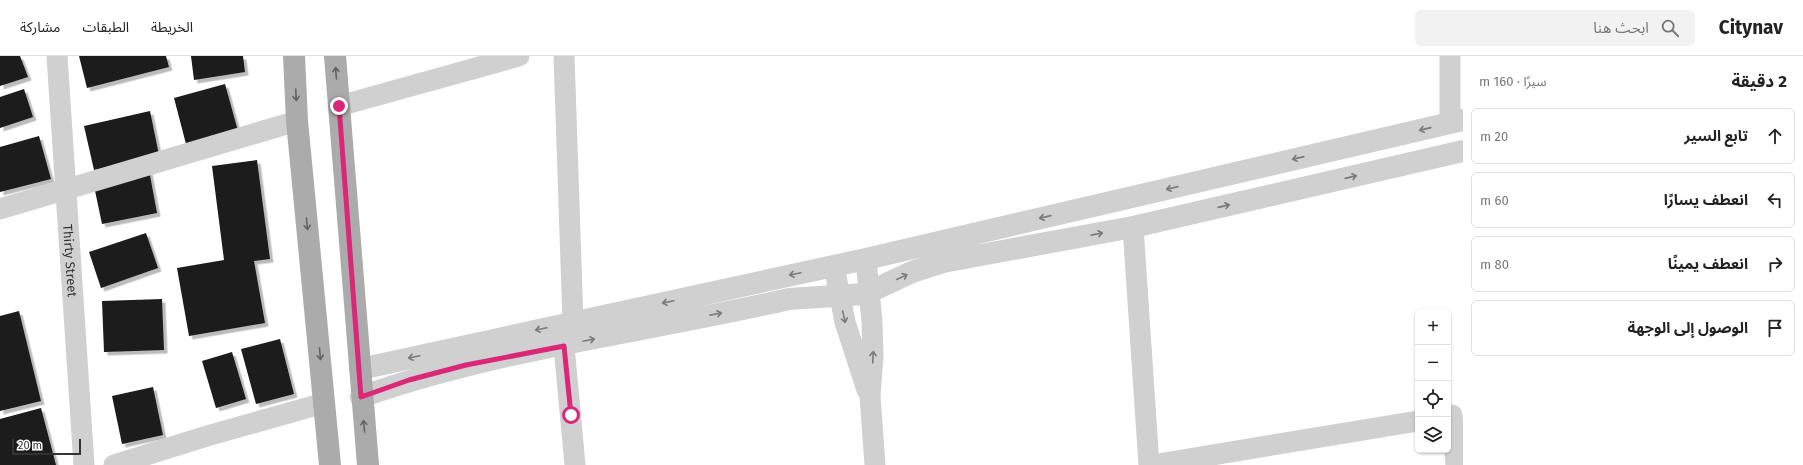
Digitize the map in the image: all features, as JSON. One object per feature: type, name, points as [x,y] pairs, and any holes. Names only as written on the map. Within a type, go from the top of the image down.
[{"type":"main road","points":[[294,56],[297,121],[330,465]]},
{"type":"main road","points":[[335,56],[361,397],[368,465]]},
{"type":"street","name":"Thirty Street","points":[[56,56],[84,465]]},
{"type":"street","points":[[339,106],[519,56]]},
{"type":"street","points":[[564,56],[573,322]]},
{"type":"street","points":[[360,369],[866,259],[1457,121],[1450,56]]},
{"type":"street","points":[[0,209],[297,121]]},
{"type":"street","points":[[361,397],[409,380],[466,365],[789,299],[857,295],[870,291],[912,272],[943,262],[1133,227],[1463,151]]},
{"type":"street","points":[[1133,227],[1149,465]]},
{"type":"street","points":[[866,259],[870,291],[873,341],[870,396],[875,465]]},
{"type":"street","points":[[834,266],[845,322],[863,382],[870,396]]},
{"type":"street","points":[[564,346],[575,465]]},
{"type":"street","points":[[114,465],[324,403]]},
{"type":"street","points":[[1454,414],[1456,465]]},
{"type":"street","points":[[1152,465],[1415,421]]},
{"type":"building","points":[[0,56],[20,56],[28,77],[0,86]]},
{"type":"building","points":[[79,56],[166,56],[169,67],[87,88]]},
{"type":"building","points":[[191,56],[243,56],[245,72],[194,80]]},
{"type":"building","points":[[225,84],[238,131],[186,144],[174,98]]},
{"type":"building","points":[[24,89],[33,117],[0,128],[0,97]]},
{"type":"building","points":[[150,111],[159,155],[94,170],[84,126]]},
{"type":"building","points":[[39,136],[51,179],[0,192],[0,147]]},
{"type":"building","points":[[257,160],[270,259],[254,261],[265,323],[189,336],[177,268],[224,260],[212,166]]},
{"type":"building","points":[[149,170],[157,213],[102,224],[94,186]]},
{"type":"building","points":[[146,233],[158,268],[101,288],[89,252]]},
{"type":"building","points":[[162,299],[164,350],[104,352],[102,301]]},
{"type":"building","points":[[19,311],[41,401],[0,411],[0,316]]},
{"type":"building","points":[[280,339],[294,394],[256,404],[241,349]]},
{"type":"building","points":[[232,352],[246,399],[216,408],[202,361]]},
{"type":"building","points":[[153,387],[163,435],[122,444],[112,396]]},
{"type":"building","points":[[41,408],[56,465],[0,465],[0,419]]},
{"type":"route","points":[[339,106],[361,397],[409,380],[466,365],[564,346],[571,415]]}]
